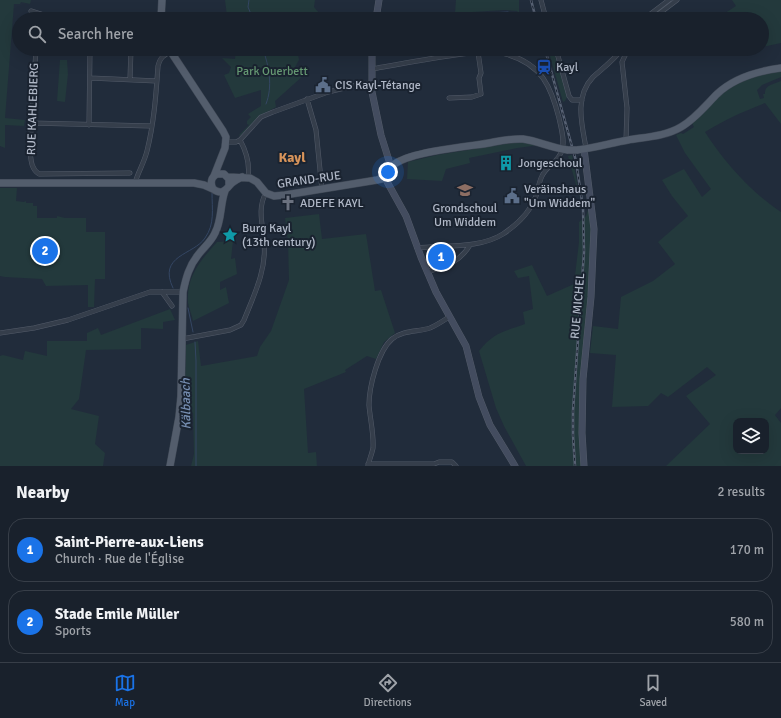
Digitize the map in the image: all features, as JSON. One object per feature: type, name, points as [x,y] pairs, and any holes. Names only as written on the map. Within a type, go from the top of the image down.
[{"type":"main road","points":[[161,12],[162,0]]},
{"type":"main road","points":[[377,12],[379,0]]},
{"type":"main road","points":[[173,56],[224,131],[226,142],[225,148],[211,182],[221,207]]},
{"type":"main road","points":[[372,56],[372,84],[376,114],[388,161],[391,167]]},
{"type":"main road","points":[[515,466],[490,425],[480,397],[466,346],[436,292],[417,248],[406,216],[385,178],[391,167],[396,163],[428,153],[513,139],[530,140],[565,150],[582,149],[626,141],[674,130],[690,121],[728,85],[753,74],[781,68]]},
{"type":"main road","name":"RUE MICHEL","points":[[582,149],[594,229],[591,297],[583,379],[582,434],[584,466]]},
{"type":"main road","points":[[170,466],[180,403],[183,292],[186,277],[193,262],[216,233],[219,225],[221,207],[227,188],[226,175],[220,159]]},
{"type":"main road","points":[[194,183],[213,177],[220,173],[245,178]]},
{"type":"main road","points":[[0,183],[194,183],[222,192],[245,178]]},
{"type":"main road","name":"GRAND-RUE","points":[[245,178],[257,182],[266,193],[274,196],[322,190],[385,178]]},
{"type":"street","points":[[541,0],[544,12]]},
{"type":"street","points":[[653,12],[669,0]]},
{"type":"street","points":[[661,12],[677,0]]},
{"type":"street","name":"RUE KAHLEBIERG","points":[[36,56],[30,151],[33,168],[35,172],[39,174],[59,174]]},
{"type":"street","points":[[89,125],[90,56]]},
{"type":"street","points":[[130,79],[131,56]]},
{"type":"street","points":[[135,183],[137,174],[146,153],[152,126],[155,110],[158,66],[163,56]]},
{"type":"street","points":[[372,69],[453,56]]},
{"type":"street","points":[[449,98],[472,97],[481,94],[479,78],[481,73],[479,56]]},
{"type":"street","points":[[417,248],[470,245],[489,241],[498,237],[525,217],[533,204],[543,174],[559,159],[565,150],[563,134],[554,97],[544,80],[535,69],[513,56]]},
{"type":"street","points":[[558,56],[569,96],[572,100],[582,100]]},
{"type":"street","points":[[625,56],[622,62],[627,108],[626,141]]},
{"type":"street","points":[[582,149],[582,100],[586,87],[592,79],[614,58],[622,62]]},
{"type":"street","points":[[90,78],[157,81]]},
{"type":"street","points":[[226,142],[240,140],[261,117],[307,99],[361,84],[372,84]]},
{"type":"street","points":[[307,99],[316,130],[322,190]]},
{"type":"street","points":[[31,123],[152,126]]},
{"type":"street","points":[[240,140],[249,166],[245,178]]},
{"type":"street","points":[[111,173],[111,183]]},
{"type":"street","points":[[59,183],[59,174],[130,173]]},
{"type":"street","points":[[182,339],[230,330],[241,325],[244,320],[264,263],[261,213],[263,197],[266,193]]},
{"type":"street","points":[[427,272],[454,262],[465,254],[470,245]]},
{"type":"street","points":[[0,333],[34,328],[68,320],[150,292],[183,292]]},
{"type":"street","points":[[162,292],[172,306]]},
{"type":"street","points":[[449,317],[431,327],[399,335],[392,339],[385,347],[380,357],[371,386],[369,406],[373,449],[368,465],[403,465],[452,462],[456,466]]},
{"type":"green space","points":[[0,0],[31,0],[30,4],[21,2],[20,4],[14,4],[13,12],[12,12],[5,118],[25,120],[24,126],[5,125],[5,148],[0,146]]},
{"type":"green space","points":[[225,0],[315,0],[314,7],[318,12],[226,12]]},
{"type":"green space","points":[[456,0],[519,0],[519,12],[505,10],[455,12]]},
{"type":"green space","points":[[732,0],[781,0],[781,43],[769,46],[769,12],[727,12],[736,6]]},
{"type":"green space","name":"Park Ouerbett","points":[[235,56],[298,56],[299,60],[294,69],[304,75],[275,101],[276,107],[261,115],[240,136],[239,135],[249,125],[247,124],[247,121],[251,117],[248,114],[261,106],[261,90],[235,98],[224,75],[229,73],[231,67],[222,58],[235,59]]},
{"type":"green space","points":[[550,56],[555,56],[567,97],[563,102]]},
{"type":"green space","points":[[60,60],[67,60],[68,74],[65,102],[57,101]]},
{"type":"green space","points":[[781,71],[781,77],[762,85],[757,90],[760,99],[764,98],[763,94],[765,94],[768,87],[781,81],[781,124],[765,103],[734,116],[705,132],[739,176],[760,196],[781,212],[781,408],[775,415],[781,423],[781,466],[666,466],[710,424],[686,396],[716,375],[707,367],[668,397],[661,393],[648,406],[612,407],[616,355],[590,353],[593,326],[618,329],[621,297],[653,281],[675,264],[658,242],[688,216],[672,196],[662,180],[684,169],[702,197],[711,189],[685,153],[676,135],[681,133],[683,134],[694,127],[692,123],[728,89],[751,77]]},
{"type":"green space","points":[[512,143],[529,143],[539,145],[469,158],[470,163],[446,169],[442,181],[407,179],[408,162],[437,155]]},
{"type":"green space","points":[[572,155],[580,199],[568,156]]},
{"type":"green space","points":[[0,188],[17,188],[16,201],[26,201],[26,203],[33,203],[33,206],[37,206],[37,218],[57,218],[57,216],[65,218],[86,218],[86,232],[105,232],[105,279],[95,279],[94,307],[88,307],[88,285],[46,286],[42,279],[0,276]]},
{"type":"green space","points":[[588,210],[591,211],[593,227],[582,466],[526,466],[496,408],[479,351],[489,340],[499,333],[525,324],[523,312],[533,309],[529,276],[518,278],[514,271],[532,265],[547,296],[574,284],[579,242],[579,222],[586,216]]},
{"type":"green space","points":[[319,214],[322,239],[366,234],[375,291],[381,290],[395,333],[384,342],[376,359],[367,356],[345,370],[346,372],[304,389],[308,453],[316,452],[317,466],[191,466],[194,454],[193,413],[184,412],[186,345],[198,341],[201,366],[257,356],[260,347],[271,331],[289,280],[288,241],[285,218]]},
{"type":"green space","points":[[233,241],[231,259],[235,258],[237,274],[220,282],[220,290],[226,287],[229,303],[193,321],[188,303],[188,293],[189,285],[196,269],[205,255],[217,242]]},
{"type":"green space","points":[[170,309],[175,320],[163,322],[163,329],[141,328],[141,349],[86,350],[79,399],[71,409],[99,416],[95,444],[105,453],[103,466],[0,466],[0,356],[3,355],[23,360],[25,351],[47,356],[47,341],[87,341],[87,333],[98,328],[101,335]]},
{"type":"waterway","name":"Kälbaach","points":[[249,0],[248,7],[250,12]]},
{"type":"waterway","name":"Kälbaach","points":[[265,56],[270,83],[266,104]]},
{"type":"waterway","name":"Kälbaach","points":[[173,288],[169,277],[173,262],[200,244],[208,233],[212,222],[212,193]]},
{"type":"waterway","name":"Kälbaach","points":[[188,308],[193,332]]},
{"type":"waterway","name":"Kälbaach","points":[[195,342],[196,466]]},
{"type":"railway","points":[[531,0],[534,12]]},
{"type":"railway","points":[[547,56],[576,161],[583,208],[584,252],[573,411],[575,466]]},
{"type":"place","name":"Kayl","points":[[544,67]]},
{"type":"place","name":"CIS Kayl-Tétange","points":[[323,85]]},
{"type":"place","name":"Jongeschoul","points":[[506,163]]},
{"type":"place","name":"Grondschoul Um Widdem","points":[[465,190]]},
{"type":"place","name":"Veräinshaus \"Um Widdem\"","points":[[512,196]]},
{"type":"place","name":"ADEFE KAYL","points":[[288,203]]},
{"type":"place","name":"Burg Kayl (13th century)","points":[[230,235]]},
{"type":"place","name":"Stade Emile Müller","points":[[45,251]]},
{"type":"place","name":"Saint-Pierre-aux-Liens","points":[[441,257]]},
{"type":"district","name":"Kayl","points":[[292,157]]}]
